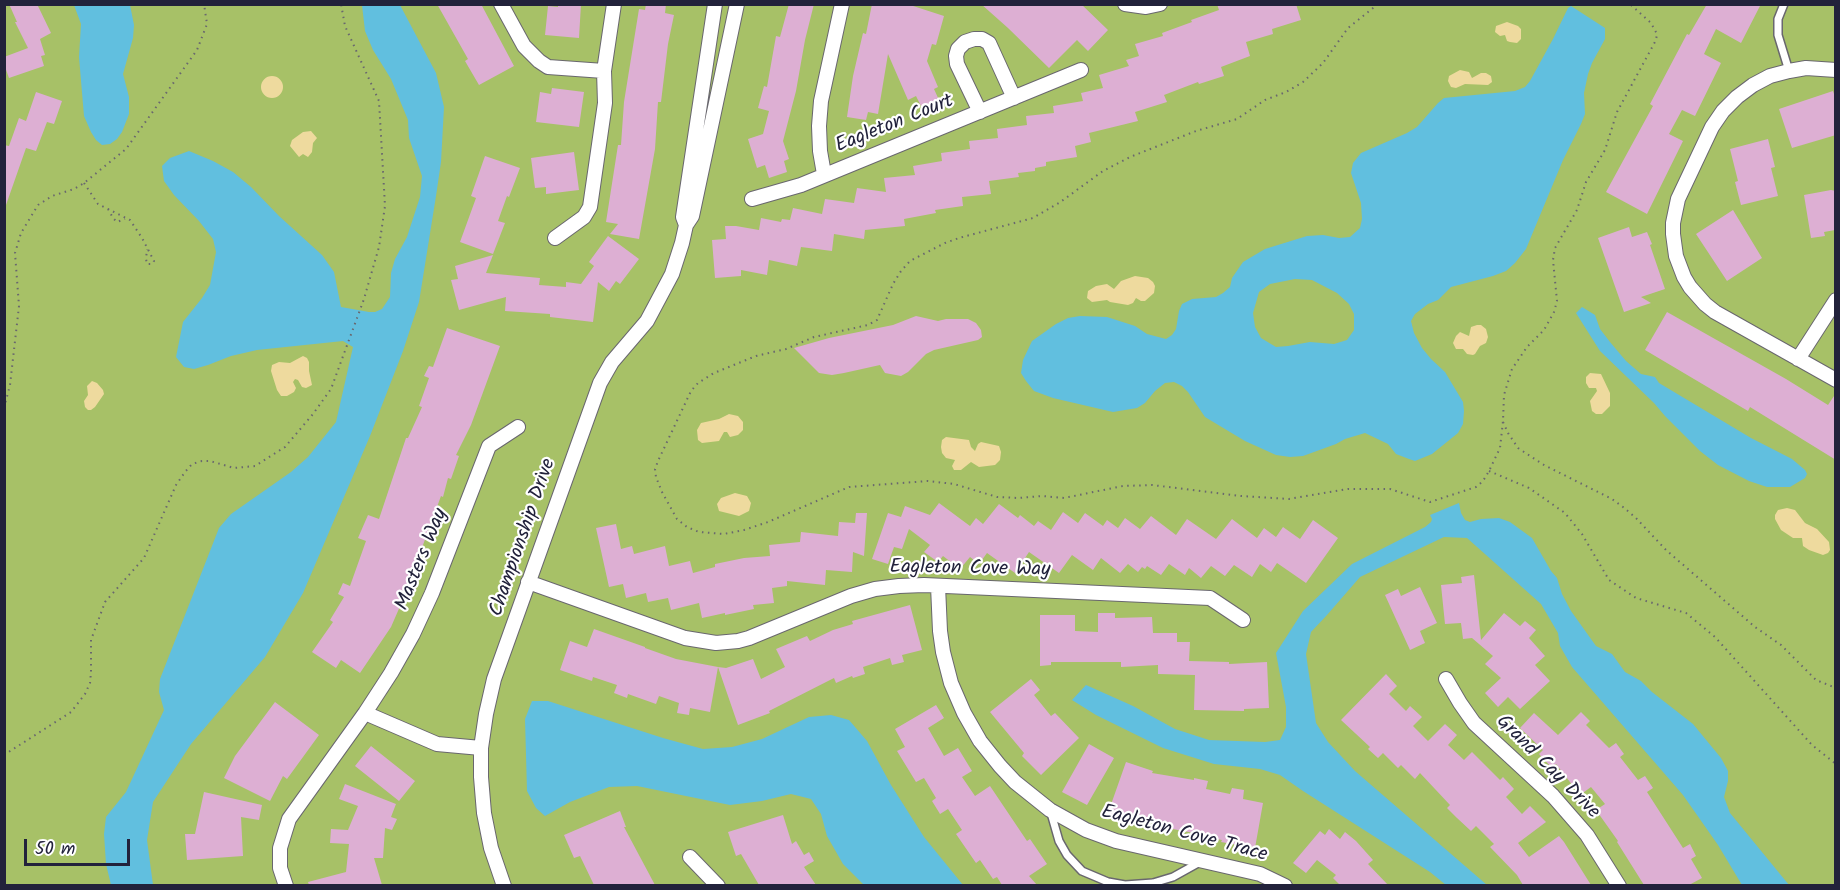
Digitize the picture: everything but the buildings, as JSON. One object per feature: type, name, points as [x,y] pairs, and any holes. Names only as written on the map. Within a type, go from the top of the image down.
[{"type":"street","points":[[501,4],[524,46],[548,67],[604,71]]},
{"type":"street","points":[[555,238],[584,217],[590,207],[605,103],[604,71],[614,4]]},
{"type":"street","name":"Championship Drive","points":[[686,225],[682,217],[715,4]]},
{"type":"street","name":"Championship Drive","points":[[504,885],[491,848],[484,813],[481,777],[481,748],[494,679],[600,383],[612,362],[647,321],[672,274],[686,225],[692,216],[737,4]]},
{"type":"street","name":"Eagleton Court","points":[[824,174],[820,151],[821,101],[842,4]]},
{"type":"street","points":[[1125,4],[1146,7],[1160,4]]},
{"type":"street","name":"Eagleton Court","points":[[980,112],[957,64],[958,49],[965,42],[982,39],[989,43],[1014,98]]},
{"type":"street","points":[[1836,70],[1806,68],[1770,76],[1737,97],[1712,127],[1678,199],[1672,234],[1676,256],[1684,277],[1705,304],[1715,312],[1836,380]]},
{"type":"street","name":"Eagleton Court","points":[[752,199],[801,185],[1081,70]]},
{"type":"street","points":[[1798,359],[1836,300]]},
{"type":"street","name":"Masters Way","points":[[286,885],[280,868],[280,848],[289,819],[391,673],[413,634],[432,593],[489,446],[518,428]]},
{"type":"street","name":"Eagleton Cove Way","points":[[528,582],[685,638],[716,643],[749,638],[851,596],[899,586],[1210,598],[1244,620]]},
{"type":"street","name":"Eagleton Cove Trace","points":[[938,586],[939,631],[951,683],[980,741],[1014,782],[1050,810],[1086,830],[1116,841],[1260,874],[1285,885]]},
{"type":"street","name":"Grand Cay Drive","points":[[1446,679],[1474,723],[1553,796],[1587,835],[1619,885]]},
{"type":"street","points":[[364,713],[437,744],[481,748]]},
{"type":"street","points":[[690,857],[718,885]]},
{"type":"lane","points":[[1784,4],[1778,19],[1778,35],[1789,71]]},
{"type":"lane","points":[[1050,810],[1059,841],[1067,855],[1090,876],[1125,885],[1153,883],[1173,877],[1202,860]]},
{"type":"path","points":[[4,408],[10,385],[18,306],[15,253],[21,233],[38,205],[52,196],[84,183],[126,149],[197,50],[207,24],[204,4]]},
{"type":"path","points":[[4,755],[71,712],[86,694],[90,683],[91,640],[105,603],[144,558],[176,485],[192,464],[210,461],[234,468],[255,466],[285,447],[331,389],[364,299],[379,247],[385,206],[379,101],[345,26],[341,4]]},
{"type":"path","points":[[1378,4],[1348,28],[1323,63],[1303,82],[1265,100],[1237,119],[1196,131],[1130,157],[1103,171],[1059,203],[1033,218],[959,238],[910,261],[893,284],[877,320],[868,325],[814,338],[786,350],[756,356],[705,377],[691,391],[657,461],[656,477],[671,510],[687,527],[711,534],[744,530],[785,516],[849,487],[880,483],[928,481],[954,484],[997,497],[1018,498],[1042,496],[1064,498],[1139,485],[1289,499],[1348,489],[1390,489],[1430,502],[1476,487],[1483,481],[1500,448],[1504,395],[1512,369],[1544,330],[1554,312],[1557,301],[1553,260],[1555,248],[1576,210],[1586,182],[1605,150],[1617,112],[1656,40],[1657,34],[1651,23],[1630,4]]},
{"type":"path","points":[[84,183],[98,204],[126,219],[136,229],[147,249]]},
{"type":"path","points":[[108,209],[112,218],[117,222],[126,219]]},
{"type":"path","points":[[1503,422],[1518,448],[1544,465],[1601,493],[1623,507],[1666,550],[1755,627],[1781,645],[1816,680],[1836,688]]},
{"type":"path","points":[[1489,471],[1529,488],[1565,513],[1582,534],[1609,580],[1636,598],[1686,613],[1715,637],[1812,745],[1836,764]]},
{"type":"green space","points":[[5,5],[1835,5],[1835,885],[5,886]]},
{"type":"sand","points":[[1507,22],[1521,29],[1521,39],[1517,43],[1507,41],[1505,35],[1500,36],[1495,32],[1496,26]]},
{"type":"sand","points":[[1460,70],[1469,72],[1472,78],[1486,73],[1491,76],[1492,82],[1488,85],[1465,84],[1456,88],[1451,87],[1448,81],[1449,76]]},
{"type":"sand","points":[[272,76],[280,79],[283,87],[280,95],[272,98],[264,95],[261,87],[264,79]]},
{"type":"sand","points":[[311,131],[317,138],[313,143],[312,152],[308,157],[303,154],[299,157],[290,146],[292,140],[303,132]]},
{"type":"sand","points":[[1135,276],[1148,278],[1155,286],[1154,293],[1145,301],[1136,298],[1128,305],[1107,300],[1092,302],[1087,298],[1088,291],[1096,286],[1107,284],[1114,289],[1121,281]]},
{"type":"sand","points":[[1477,325],[1486,329],[1488,337],[1486,343],[1480,346],[1473,355],[1467,354],[1463,349],[1456,349],[1453,343],[1456,336],[1460,332],[1469,336],[1471,327]]},
{"type":"sand","points":[[303,356],[309,362],[312,385],[302,387],[295,379],[294,392],[281,396],[271,371],[272,365],[279,362],[290,363]]},
{"type":"sand","points":[[1590,373],[1601,374],[1610,393],[1610,406],[1602,414],[1592,411],[1590,401],[1597,391],[1596,388],[1589,388],[1586,383],[1586,377]]},
{"type":"sand","points":[[92,381],[97,383],[104,394],[95,407],[88,410],[84,401],[88,395],[87,386]]},
{"type":"sand","points":[[729,414],[738,416],[743,422],[743,430],[738,435],[730,437],[727,432],[724,432],[719,441],[702,443],[698,440],[697,430],[701,423]]},
{"type":"sand","points":[[946,437],[969,440],[975,451],[981,442],[999,446],[1000,460],[995,465],[979,467],[971,462],[961,470],[954,470],[952,466],[955,460],[946,458],[942,453],[942,440]]},
{"type":"sand","points":[[735,493],[747,496],[751,503],[749,511],[739,516],[719,511],[717,504],[721,498]]},
{"type":"sand","points":[[1787,508],[1795,510],[1805,523],[1817,529],[1829,542],[1828,553],[1823,555],[1809,550],[1803,546],[1802,538],[1793,538],[1781,530],[1775,515],[1778,510]]},
{"type":"water","points":[[74,5],[130,5],[134,25],[133,38],[123,74],[129,97],[129,114],[117,139],[110,144],[102,145],[91,132],[84,116],[79,57],[81,24]]},
{"type":"water","points":[[362,5],[400,5],[436,73],[444,107],[441,162],[419,302],[403,351],[370,436],[303,593],[265,657],[191,744],[153,802],[147,840],[153,885],[111,885],[106,864],[104,834],[106,817],[126,792],[164,710],[159,692],[160,679],[219,528],[231,514],[291,472],[308,457],[336,422],[353,347],[343,341],[257,350],[194,369],[184,367],[176,357],[183,322],[210,285],[216,252],[213,239],[164,181],[162,166],[170,158],[189,151],[233,172],[322,255],[334,272],[341,307],[369,312],[382,309],[390,297],[391,273],[395,259],[407,237],[420,197],[422,176],[409,138],[408,120],[391,79],[373,50],[365,31]]},
{"type":"water","points":[[1571,6],[1605,28],[1605,39],[1588,74],[1584,93],[1585,114],[1526,249],[1506,271],[1451,287],[1438,300],[1415,314],[1411,321],[1422,348],[1445,372],[1463,402],[1463,424],[1458,433],[1432,454],[1415,461],[1396,454],[1388,444],[1365,433],[1303,456],[1276,455],[1245,441],[1205,417],[1188,392],[1174,382],[1165,383],[1137,408],[1113,412],[1053,398],[1034,391],[1026,381],[1021,373],[1023,360],[1032,341],[1068,318],[1107,317],[1135,326],[1147,334],[1166,339],[1176,329],[1182,304],[1192,299],[1216,297],[1223,293],[1230,287],[1232,278],[1243,262],[1265,249],[1307,236],[1350,237],[1360,228],[1362,219],[1361,203],[1351,173],[1353,163],[1361,153],[1417,127],[1444,98],[1515,91],[1525,87]],"holes":[[[1295,279],[1312,280],[1337,293],[1349,304],[1354,314],[1354,330],[1347,340],[1334,344],[1310,342],[1276,347],[1261,338],[1255,327],[1253,313],[1259,292],[1270,284]]]},
{"type":"water","points":[[1582,307],[1595,315],[1600,329],[1610,342],[1641,374],[1655,377],[1659,383],[1751,438],[1792,459],[1805,470],[1807,474],[1805,478],[1790,487],[1767,487],[1749,481],[1718,465],[1700,451],[1600,351],[1576,313]]},
{"type":"water","points":[[1459,503],[1465,520],[1470,522],[1499,518],[1510,522],[1532,538],[1557,578],[1571,611],[1596,646],[1612,654],[1625,672],[1641,681],[1693,724],[1721,758],[1728,771],[1724,797],[1730,813],[1789,885],[1742,885],[1718,845],[1683,795],[1572,667],[1560,646],[1558,633],[1541,604],[1467,538],[1444,537],[1360,577],[1311,632],[1306,654],[1316,723],[1328,742],[1355,771],[1487,885],[1446,885],[1430,872],[1280,775],[1260,769],[1214,764],[1163,748],[1096,715],[1072,700],[1086,685],[1133,706],[1175,729],[1209,740],[1265,742],[1280,740],[1286,727],[1286,707],[1276,653],[1303,611],[1352,564],[1425,527],[1431,522],[1430,515]]},
{"type":"water","points":[[532,701],[548,701],[703,749],[732,747],[762,739],[809,717],[831,715],[849,720],[867,741],[891,785],[924,837],[963,885],[864,885],[843,864],[827,836],[821,814],[811,799],[791,794],[730,805],[637,786],[609,787],[570,802],[545,816],[536,808],[527,791],[525,719]]}]
